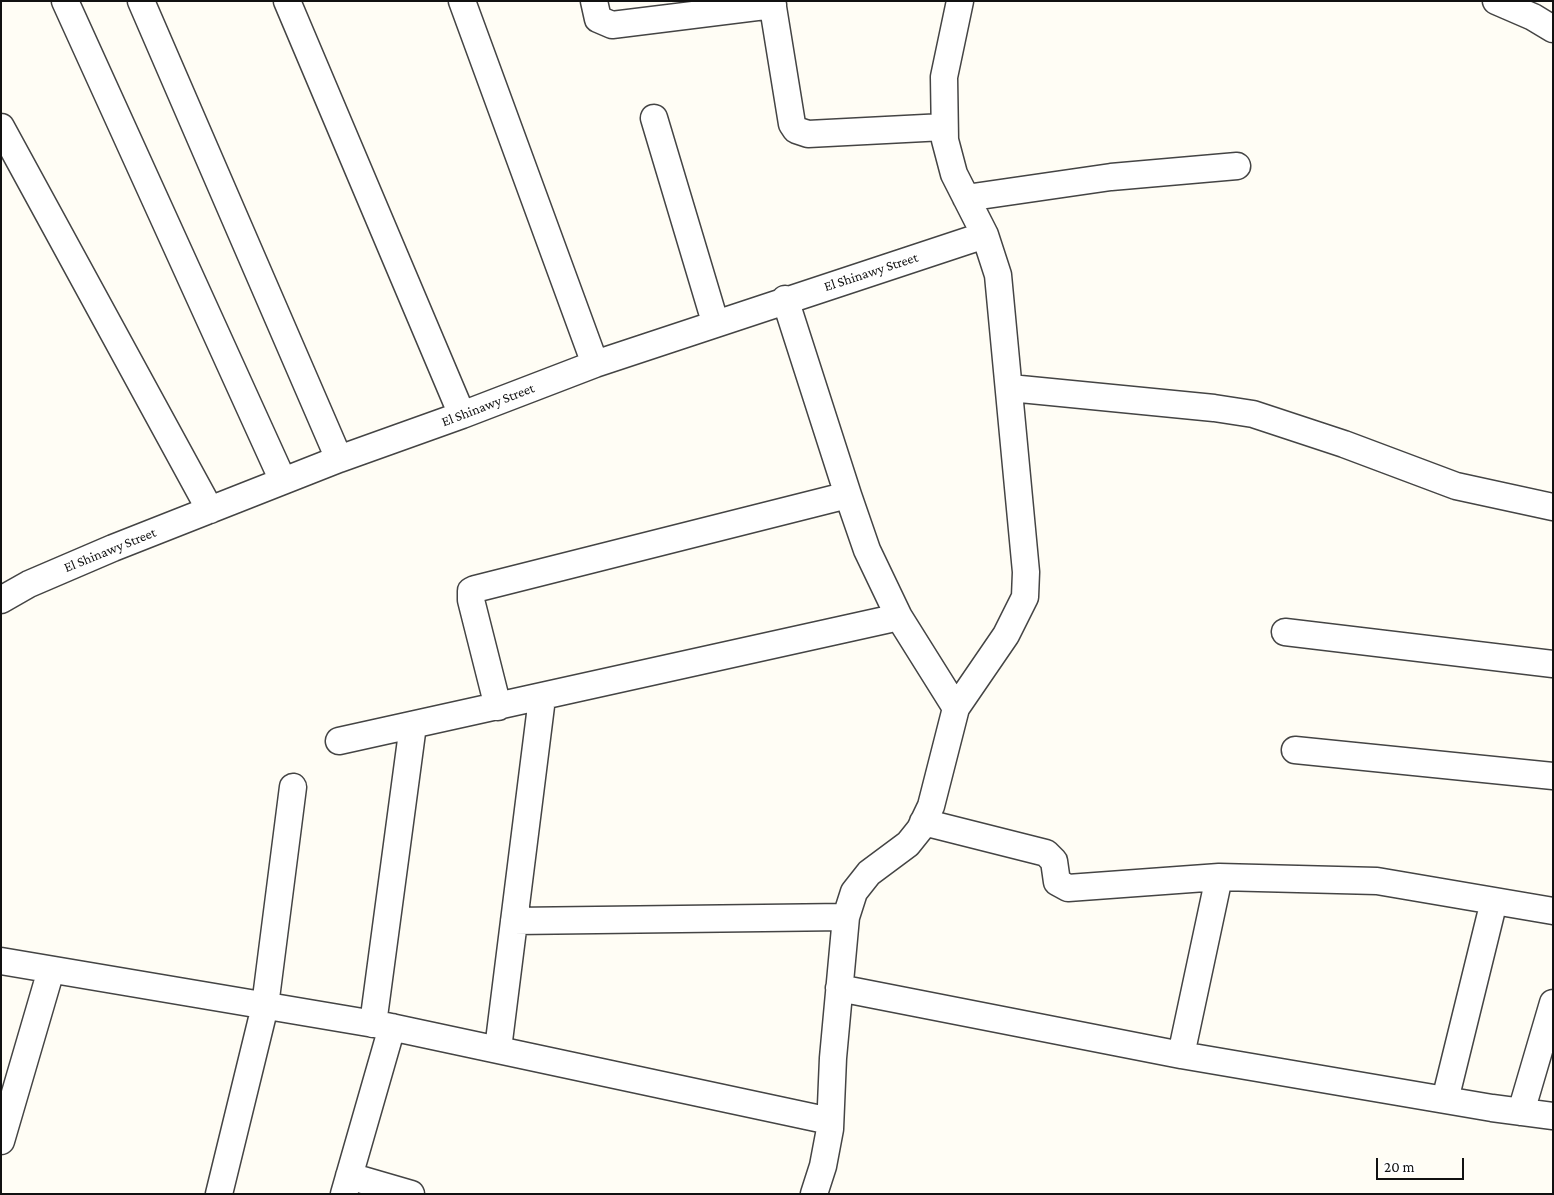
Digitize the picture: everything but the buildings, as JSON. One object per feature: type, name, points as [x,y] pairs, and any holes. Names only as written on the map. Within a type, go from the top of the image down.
[{"type":"street","points":[[65,1],[283,481]]},
{"type":"street","points":[[141,1],[339,459]]},
{"type":"street","points":[[287,1],[462,415]]},
{"type":"street","points":[[462,1],[595,364]]},
{"type":"street","points":[[594,1],[598,19],[612,25],[772,3],[792,124],[796,130],[808,134],[944,127]]},
{"type":"street","points":[[814,1194],[823,1166],[830,1121],[833,1058],[846,917],[854,892],[869,873],[908,844],[923,822],[931,806],[956,708],[1006,635],[1025,597],[1026,572],[998,275],[985,235],[954,174],[944,127],[944,77],[960,1]]},
{"type":"street","points":[[1496,1],[1533,17],[1553,29]]},
{"type":"street","points":[[654,118],[716,322]]},
{"type":"street","points":[[1,127],[210,510]]},
{"type":"street","points":[[966,198],[1111,177],[1237,166]]},
{"type":"street","name":"El Shinawy Street","points":[[1,600],[29,584],[105,551],[339,459],[462,415],[595,364],[785,299],[985,235]]},
{"type":"street","points":[[785,299],[848,495],[868,550],[900,617],[956,708]]},
{"type":"street","points":[[1010,388],[1214,408],[1253,414],[1344,444],[1456,486],[1553,507]]},
{"type":"street","points":[[498,707],[470,595],[475,588],[848,495]]},
{"type":"street","points":[[339,742],[900,617]]},
{"type":"street","points":[[1286,632],[1553,664]]},
{"type":"street","points":[[498,1049],[542,698]]},
{"type":"street","points":[[411,1194],[347,1185],[383,1025],[413,725]]},
{"type":"street","points":[[1295,750],[1553,776]]},
{"type":"street","points":[[219,1194],[265,1006],[293,787]]},
{"type":"street","points":[[923,822],[1046,853],[1054,861],[1057,882],[1068,888],[1219,877],[1377,881],[1553,911]]},
{"type":"street","points":[[1180,1055],[1219,877]]},
{"type":"street","points":[[1445,1100],[1494,901]]},
{"type":"street","points":[[514,921],[846,917]]},
{"type":"street","points":[[1,961],[383,1025],[830,1121]]},
{"type":"street","points":[[1,1142],[52,970]]},
{"type":"street","points":[[839,988],[1180,1055],[1445,1100],[1553,1116]]},
{"type":"street","points":[[1521,1112],[1553,1003]]}]
